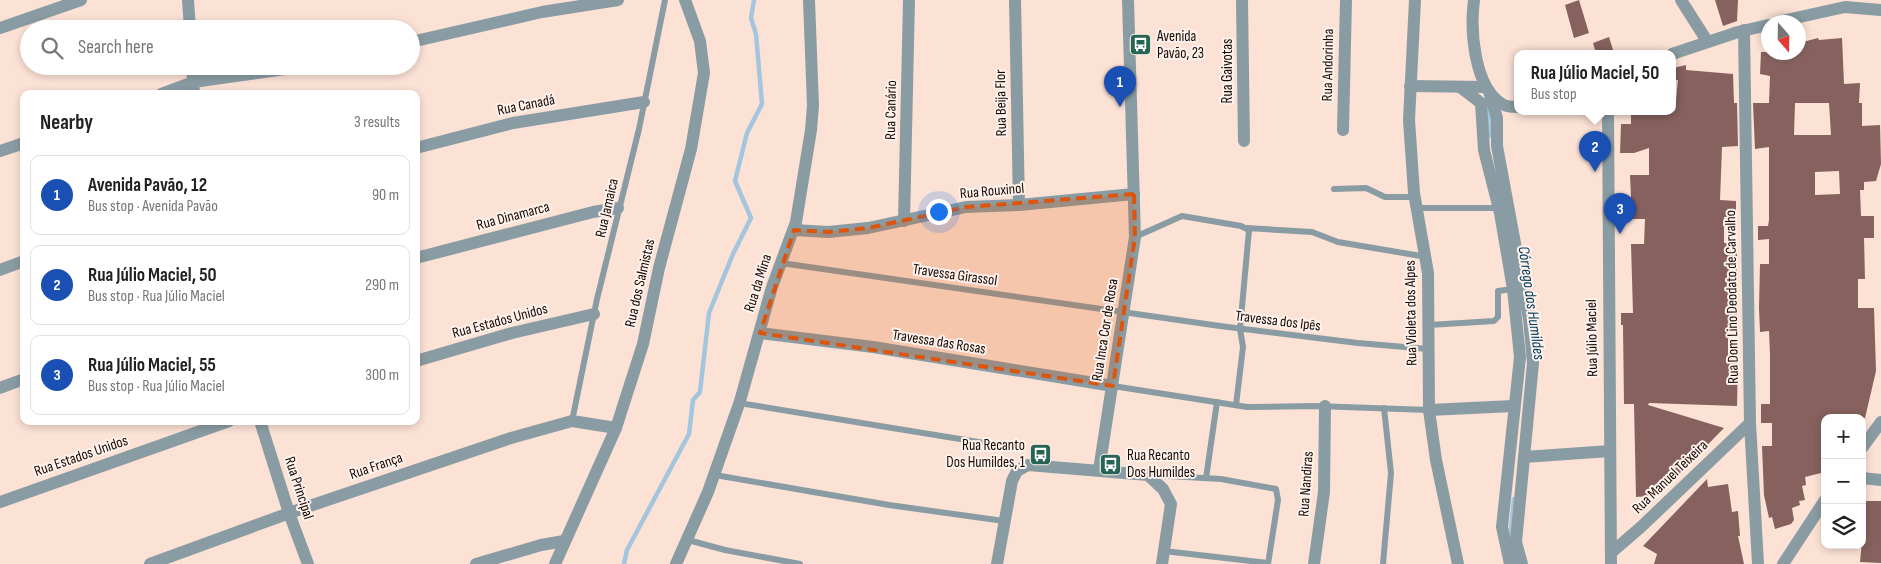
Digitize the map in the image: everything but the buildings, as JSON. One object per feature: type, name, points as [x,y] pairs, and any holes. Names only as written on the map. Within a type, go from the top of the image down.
[{"type":"street","points":[[23,20],[81,0]]},
{"type":"street","points":[[188,0],[189,20]]},
{"type":"street","points":[[420,40],[542,12],[618,0]]},
{"type":"street","name":"Rua dos Salmistas","points":[[556,564],[564,541],[601,466],[616,428],[643,344],[659,268],[680,192],[701,98],[704,73],[700,41],[684,0]]},
{"type":"street","name":"Rua da Mina","points":[[676,564],[688,540],[714,475],[739,403],[781,263],[794,230],[812,122],[810,0]]},
{"type":"street","name":"Rua Canário","points":[[904,221],[909,0]]},
{"type":"street","name":"Rua Beija Flor","points":[[1015,0],[1019,205]]},
{"type":"street","name":"Rua Inca Cor de Rosa","points":[[1099,470],[1135,237],[1128,0]]},
{"type":"street","name":"Rua Gaivotas","points":[[1242,0],[1244,141]]},
{"type":"street","name":"Rua Andorinha","points":[[1343,130],[1346,0]]},
{"type":"street","name":"Rua Violeta dos Alpes","points":[[1415,0],[1410,86],[1410,157],[1415,202],[1427,257],[1429,410],[1436,460],[1458,564]]},
{"type":"street","points":[[1474,0],[1472,16],[1475,51],[1496,118],[1497,146],[1519,296],[1520,357],[1513,406],[1524,457],[1516,542],[1522,564]]},
{"type":"street","points":[[1681,0],[1707,41]]},
{"type":"street","points":[[1802,15],[1843,3],[1881,10]]},
{"type":"street","points":[[0,28],[20,21]]},
{"type":"street","points":[[1676,53],[1707,41],[1761,26]]},
{"type":"street","name":"Rua Dom Lino Deodato de Carvalho","points":[[1744,30],[1750,423],[1758,564]]},
{"type":"street","points":[[192,75],[193,88],[260,75]]},
{"type":"street","points":[[1410,86],[1460,86],[1487,89],[1503,105],[1514,106]]},
{"type":"street","points":[[1460,86],[1482,103],[1481,116],[1484,150],[1499,208],[1533,363],[1502,527],[1510,564]]},
{"type":"street","name":"Rua Canadá","points":[[420,147],[513,123],[644,102]]},
{"type":"street","name":"Rua Júlio Maciel","points":[[1608,115],[1611,558]]},
{"type":"street","points":[[1481,116],[1496,118]]},
{"type":"street","points":[[0,151],[20,144]]},
{"type":"street","points":[[1484,150],[1497,146]]},
{"type":"street","name":"Rua Rouxinol","points":[[794,230],[828,232],[868,228],[966,207],[1019,205],[1134,194]]},
{"type":"street","name":"Rua Dinamarca","points":[[420,257],[584,214],[618,208]]},
{"type":"street","points":[[0,270],[20,262]]},
{"type":"street","name":"Rua Estados Unidos","points":[[420,360],[512,333],[594,314]]},
{"type":"street","name":"Travessa das Rosas","points":[[760,332],[873,347],[1113,386]]},
{"type":"street","points":[[0,388],[20,380]]},
{"type":"street","name":"Rua Nandiras","points":[[1314,564],[1324,492],[1325,406]]},
{"type":"street","points":[[1429,410],[1513,406]]},
{"type":"street","name":"Rua França","points":[[150,564],[289,513],[488,445],[572,421],[616,428]]},
{"type":"street","points":[[1866,443],[1881,422]]},
{"type":"street","name":"Rua Manuel Teixeira","points":[[1611,558],[1750,423]]},
{"type":"street","name":"Rua Estados Unidos","points":[[0,502],[218,425]]},
{"type":"street","name":"Rua Principal","points":[[261,425],[289,513],[308,564]]},
{"type":"street","points":[[1524,457],[1610,451]]},
{"type":"street","points":[[997,564],[1012,481],[1022,467],[1048,465],[1148,475],[1163,488],[1171,504],[1162,564]]},
{"type":"street","points":[[1866,478],[1881,480]]},
{"type":"street","points":[[1783,564],[1822,504]]},
{"type":"street","points":[[476,564],[541,545],[564,541]]},
{"type":"lane","name":"Rua Jamaica","points":[[572,421],[594,314],[615,234],[618,208],[644,102],[665,0]]},
{"type":"lane","points":[[1334,189],[1366,188],[1385,197],[1415,202],[1499,208]]},
{"type":"lane","points":[[1135,237],[1182,216],[1247,228],[1312,232],[1338,242],[1427,257]]},
{"type":"lane","points":[[1236,405],[1243,347],[1240,329],[1250,235],[1247,228]]},
{"type":"lane","name":"Travessa Girassol","points":[[781,263],[1125,311]]},
{"type":"lane","points":[[1429,325],[1494,321],[1498,317],[1498,291],[1519,296]]},
{"type":"lane","name":"Travessa dos Ipês","points":[[1125,311],[1240,329],[1428,349]]},
{"type":"lane","points":[[1113,386],[1253,407],[1325,406],[1429,410]]},
{"type":"lane","points":[[1206,478],[1216,402]]},
{"type":"lane","points":[[739,403],[1009,448]]},
{"type":"lane","points":[[1383,564],[1391,473],[1384,408]]},
{"type":"lane","points":[[714,475],[889,505],[1004,521]]},
{"type":"lane","points":[[1148,475],[1206,478],[1276,488],[1278,500],[1268,564],[1164,550]]},
{"type":"lane","points":[[688,540],[725,550],[800,564]]},
{"type":"highlighted area","points":[[1134,194],[1135,237],[1113,386],[760,333],[794,230],[828,232],[868,228],[966,207]]},
{"type":"waterway","points":[[624,564],[627,550],[689,434],[693,400],[700,392],[709,313],[733,254],[751,218],[735,181],[747,133],[762,104],[756,34],[751,18],[754,0]]},
{"type":"waterway","name":"Córrego dos Humildes","points":[[1488,106],[1491,136]]},
{"type":"waterway","name":"Córrego dos Humildes","points":[[1510,541],[1514,499]]},
{"type":"place","name":"Avenida Pavão, 23","points":[[1141,45]]},
{"type":"place","name":"Avenida Pavão, 12","points":[[1120,107]]},
{"type":"place","name":"Rua Júlio Maciel, 50","points":[[1595,172]]},
{"type":"place","name":"Rua Júlio Maciel, 55","points":[[1620,234]]},
{"type":"place","name":"Rua Recanto Dos Humildes, 1","points":[[1041,454]]},
{"type":"place","name":"Rua Recanto Dos Humildes","points":[[1111,464]]}]
